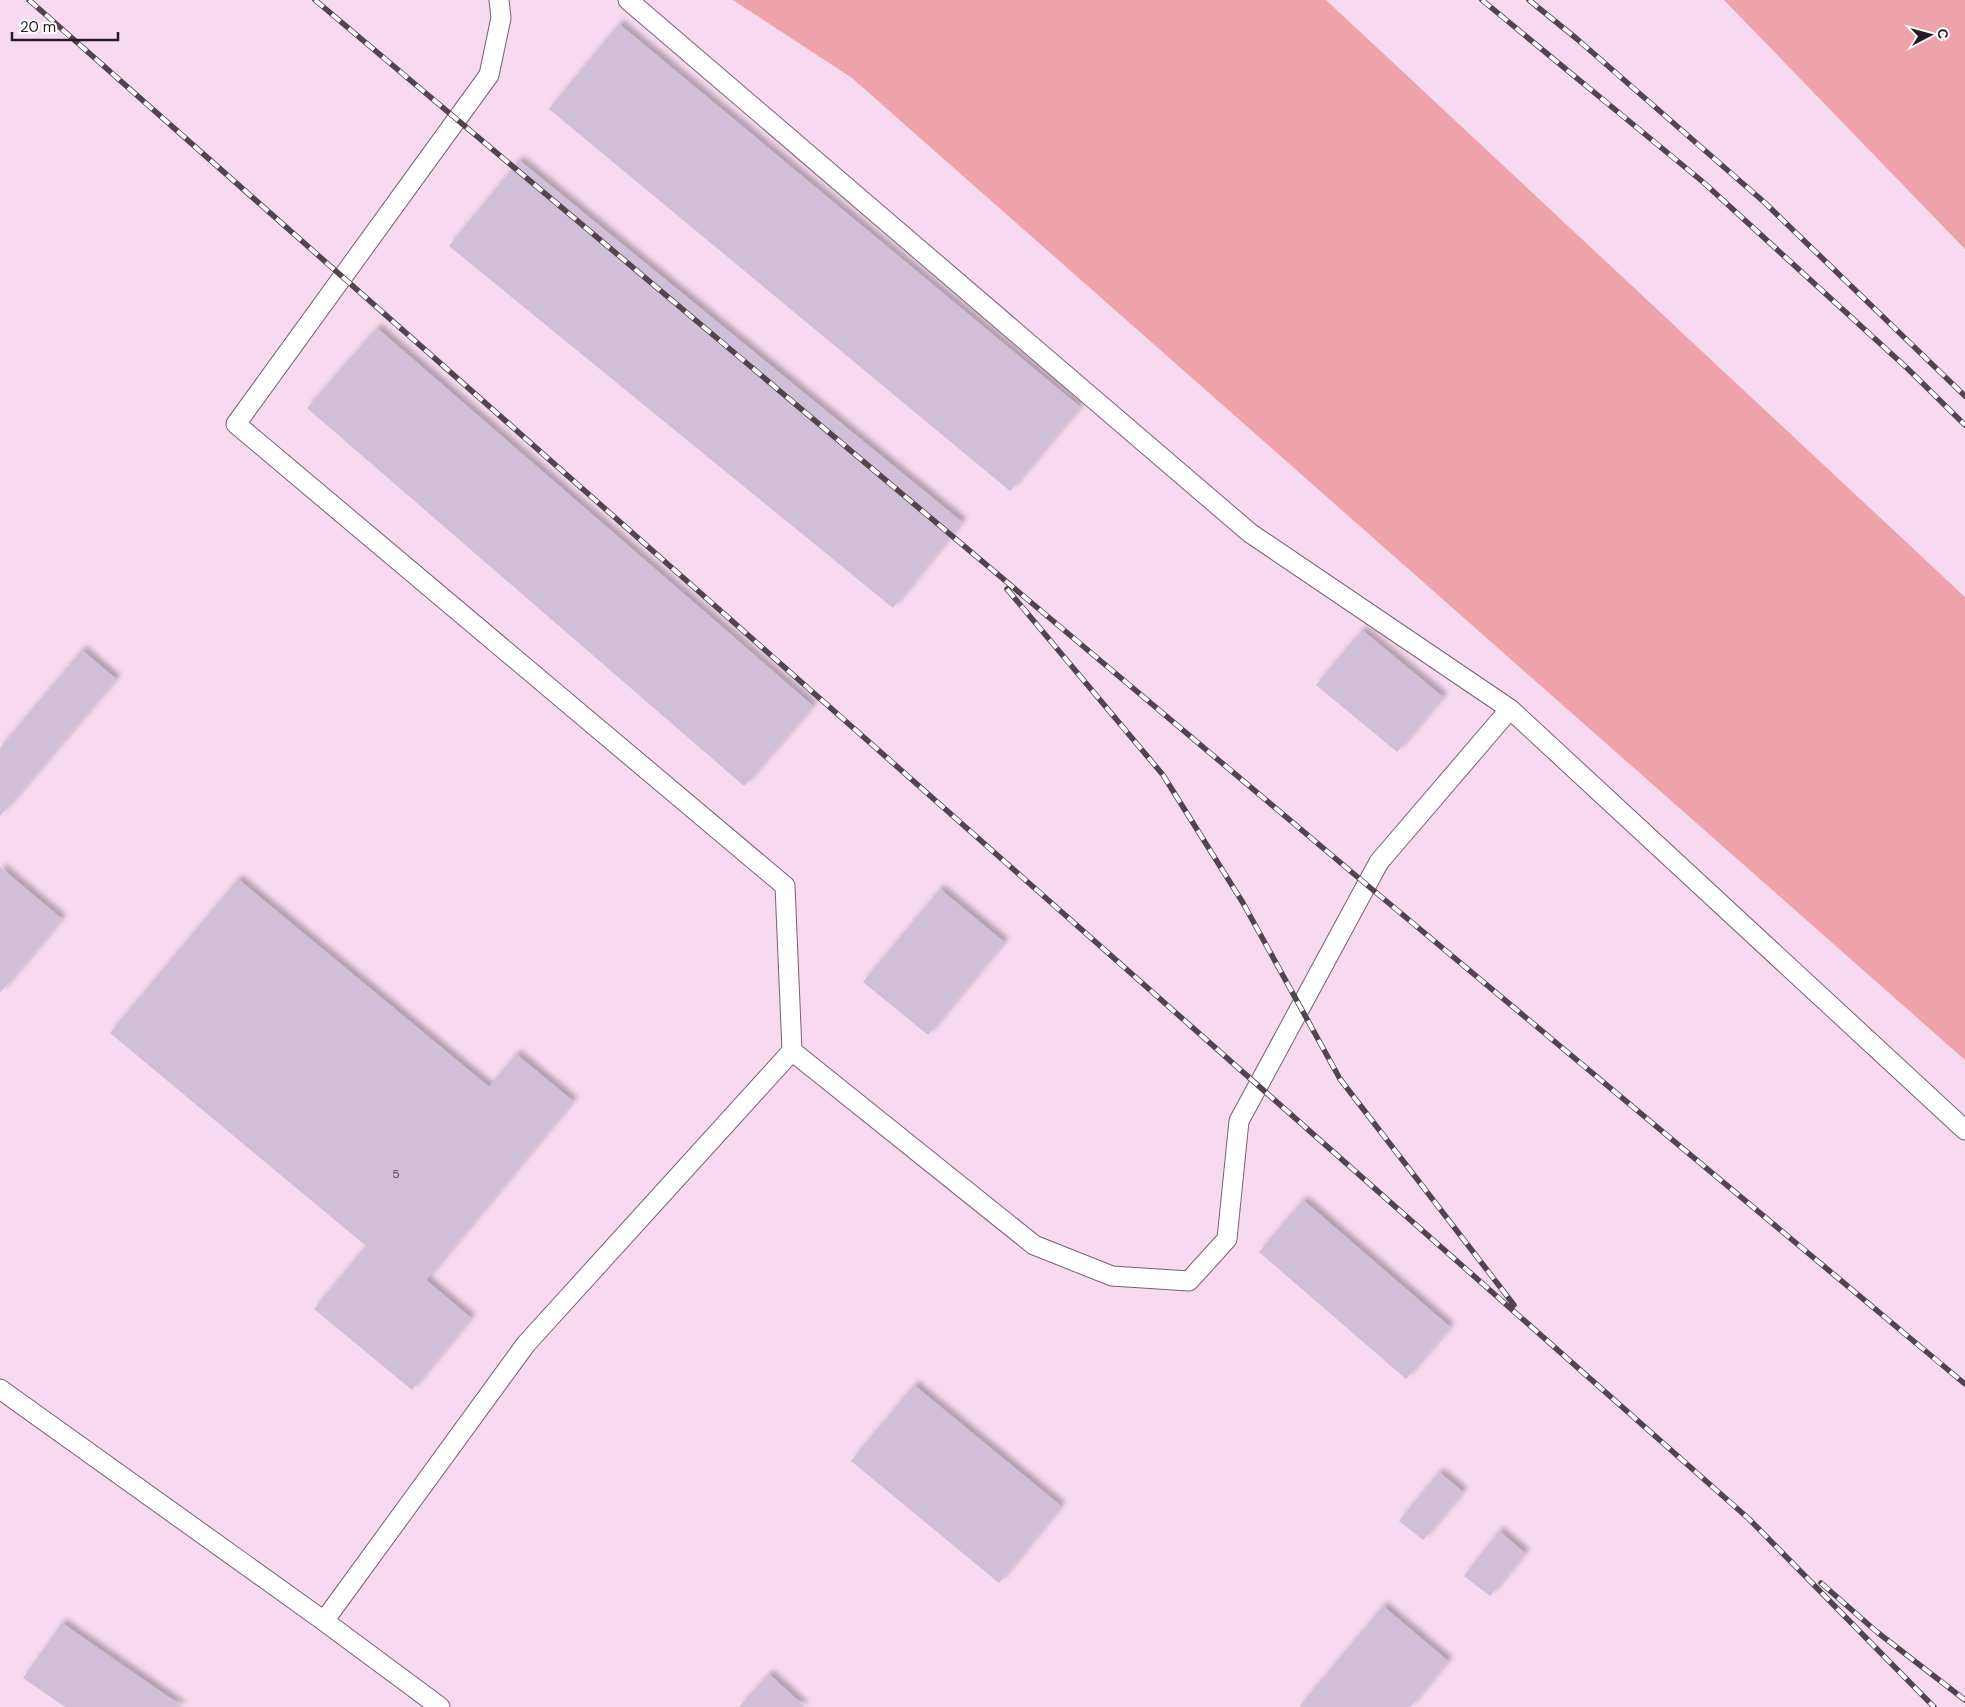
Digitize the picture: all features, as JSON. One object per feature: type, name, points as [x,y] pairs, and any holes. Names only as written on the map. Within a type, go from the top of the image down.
[{"type":"lane","points":[[324,1621],[526,1344],[792,1051],[785,886],[236,424],[489,75],[501,18],[499,0]]},
{"type":"lane","points":[[628,0],[1250,533],[1510,709],[1965,1130]]},
{"type":"lane","points":[[792,1051],[1034,1246],[1112,1276],[1189,1282],[1227,1239],[1240,1121],[1379,862],[1510,709]]},
{"type":"lane","points":[[0,1390],[324,1621],[440,1707]]},
{"type":"shaded area","points":[[733,0],[1326,0],[1965,597],[1965,1060],[852,78]]},
{"type":"shaded area","points":[[1724,0],[1965,0],[1965,249]]},
{"type":"building","points":[[619,24],[1080,407],[1010,491],[549,109]]},
{"type":"building","points":[[519,160],[962,522],[893,608],[449,246]]},
{"type":"building","points":[[377,328],[813,706],[744,786],[307,408]]},
{"type":"building","points":[[1362,630],[1443,697],[1397,752],[1316,685]]},
{"type":"building","points":[[82,650],[116,679],[0,816],[0,748]]},
{"type":"building","points":[[0,867],[62,919],[0,993]]},
{"type":"building","points":[[238,879],[489,1087],[516,1054],[573,1101],[426,1280],[471,1318],[412,1390],[314,1309],[366,1246],[110,1033]]},
{"type":"building","points":[[940,889],[1004,942],[928,1035],[863,982]]},
{"type":"building","points":[[1303,1200],[1450,1327],[1406,1379],[1259,1252]]},
{"type":"building","points":[[914,1385],[1061,1506],[999,1583],[851,1461]]},
{"type":"building","points":[[1439,1472],[1463,1492],[1423,1540],[1399,1521]]},
{"type":"building","points":[[1499,1531],[1525,1553],[1490,1596],[1464,1576]]},
{"type":"building","points":[[1383,1606],[1448,1661],[1410,1707],[1299,1707]]},
{"type":"building","points":[[62,1623],[183,1707],[65,1707],[23,1678]]},
{"type":"building","points":[[769,1674],[805,1707],[739,1707]]},
{"type":"railway","points":[[29,0],[1749,1519],[1934,1707]]},
{"type":"railway","points":[[315,0],[1367,885],[1965,1384]]},
{"type":"railway","points":[[1482,0],[1703,182],[1908,369],[1965,425]]},
{"type":"railway","points":[[1529,0],[1577,39],[1764,202],[1965,396]]},
{"type":"railway","points":[[1007,589],[1163,775],[1243,903],[1340,1079],[1514,1305]]},
{"type":"railway","points":[[1821,1583],[1877,1632],[1965,1700]]}]
